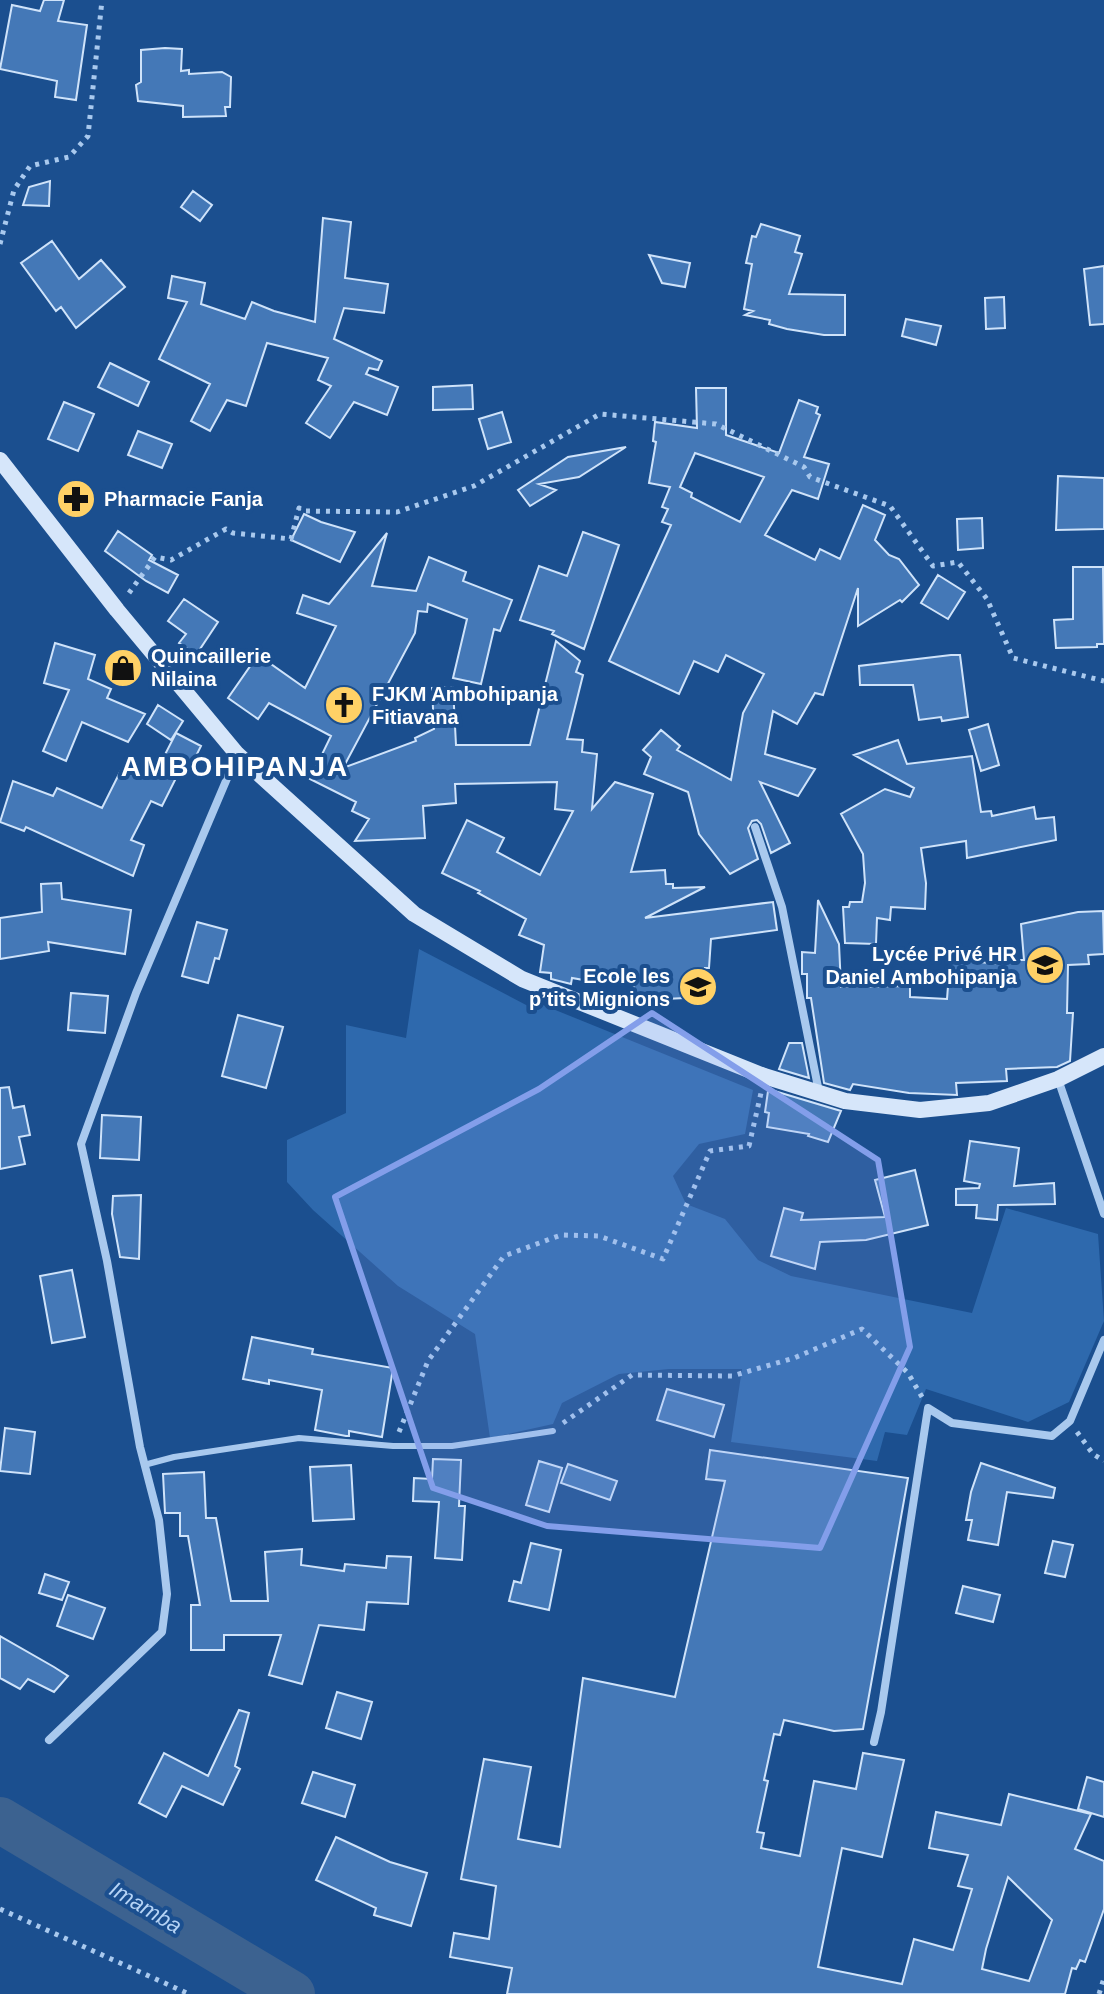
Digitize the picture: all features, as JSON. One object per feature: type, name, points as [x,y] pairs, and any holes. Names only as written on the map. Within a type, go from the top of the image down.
[{"type":"street","points":[[0,460],[117,610],[237,754],[414,914],[522,979],[764,1076],[845,1101],[920,1110],[989,1103],[1058,1079],[1104,1056]]},
{"type":"street","points":[[49,1740],[162,1632],[167,1594],[159,1520],[144,1465],[107,1261],[81,1144],[136,993],[237,754]]},
{"type":"street","points":[[755,827],[782,907],[819,1093]]},
{"type":"street","points":[[1058,1079],[1104,1214]]},
{"type":"street","points":[[874,1742],[928,1408],[952,1423],[1052,1436],[1070,1421],[1104,1340]]},
{"type":"lane","points":[[144,1465],[174,1457],[299,1438],[393,1446],[452,1446],[553,1431]]},
{"type":"path","points":[[0,244],[14,190],[30,166],[69,157],[88,136],[102,0]]},
{"type":"path","points":[[117,610],[155,557],[171,560],[226,529],[233,533],[291,539],[299,508],[304,511],[397,512],[474,486],[600,414],[716,424],[804,467],[810,477],[890,506],[933,566],[958,562],[987,599],[1013,658],[1104,681]]},
{"type":"path","points":[[393,1446],[428,1361],[504,1256],[561,1235],[599,1236],[663,1259],[710,1151],[749,1146],[764,1076]]},
{"type":"path","points":[[553,1431],[632,1375],[732,1376],[794,1358],[862,1329],[908,1373],[928,1408]]},
{"type":"path","points":[[1070,1421],[1093,1454],[1104,1461]]},
{"type":"path","points":[[0,1909],[189,1994]]},
{"type":"path","points":[[1099,1994],[1104,1978]]},
{"type":"highlighted area","points":[[652,1013],[878,1160],[910,1347],[820,1548],[547,1526],[433,1488],[335,1197],[539,1089]]},
{"type":"shaded area","points":[[419,949],[528,1006],[543,1005],[753,1090],[745,1134],[699,1144],[673,1176],[686,1204],[725,1219],[758,1260],[791,1276],[972,1313],[1006,1208],[1098,1234],[1104,1321],[1069,1402],[1028,1422],[926,1389],[907,1435],[885,1432],[877,1461],[731,1442],[742,1369],[669,1369],[619,1374],[562,1403],[553,1424],[490,1438],[475,1334],[398,1286],[313,1210],[287,1182],[287,1140],[346,1113],[346,1025],[406,1038]]},
{"type":"building","points":[[44,0],[64,0],[58,21],[87,25],[76,100],[55,97],[57,81],[0,69],[12,5],[40,11]]},
{"type":"building","points":[[182,49],[181,71],[189,70],[189,74],[222,72],[231,77],[230,107],[225,107],[226,116],[183,117],[183,106],[138,101],[136,85],[141,82],[141,50]]},
{"type":"building","points":[[50,181],[49,206],[23,205],[29,187]]},
{"type":"building","points":[[193,191],[212,205],[200,221],[181,207]]},
{"type":"building","points":[[323,218],[351,222],[345,278],[388,284],[384,313],[344,308],[334,339],[382,361],[378,370],[369,368],[366,374],[398,387],[387,415],[354,402],[330,438],[306,423],[331,386],[318,380],[328,358],[267,343],[246,406],[227,400],[210,431],[191,421],[210,384],[159,359],[187,302],[168,298],[172,276],[205,283],[201,304],[245,319],[252,302],[315,322]]},
{"type":"building","points":[[761,224],[800,236],[795,252],[802,254],[789,294],[845,295],[845,335],[787,329],[769,324],[770,320],[745,315],[753,311],[744,309],[752,264],[746,263],[752,236],[756,237]]},
{"type":"building","points":[[52,241],[79,279],[101,260],[125,287],[76,328],[61,307],[56,311],[21,263]]},
{"type":"building","points":[[649,255],[690,263],[685,287],[662,283]]},
{"type":"building","points":[[1104,266],[1104,324],[1090,325],[1084,269]]},
{"type":"building","points":[[1004,297],[1005,328],[986,329],[985,298]]},
{"type":"building","points":[[906,319],[941,326],[936,345],[902,336]]},
{"type":"building","points":[[110,363],[149,382],[138,406],[98,387]]},
{"type":"building","points":[[472,385],[473,409],[433,410],[433,387]]},
{"type":"building","points":[[696,388],[726,388],[726,435],[779,453],[799,400],[818,407],[816,413],[820,415],[804,457],[829,464],[818,499],[792,490],[765,535],[815,560],[820,549],[840,559],[863,505],[885,515],[875,540],[889,555],[899,559],[919,585],[902,602],[900,600],[858,626],[858,588],[823,695],[815,693],[797,724],[773,711],[765,754],[815,769],[798,796],[760,782],[790,843],[771,853],[761,824],[757,820],[752,821],[748,828],[758,859],[730,874],[699,834],[688,792],[644,774],[651,757],[643,750],[661,730],[680,746],[677,750],[731,780],[743,713],[764,674],[726,655],[718,672],[694,661],[679,694],[609,661],[671,525],[662,522],[668,509],[662,507],[670,487],[649,483],[656,442],[653,441],[655,422],[697,428]],"holes":[[[695,453],[764,477],[740,522],[691,497],[692,493],[680,487]]]},
{"type":"building","points":[[64,402],[94,414],[78,451],[48,439]]},
{"type":"building","points":[[502,412],[511,442],[488,449],[479,419]]},
{"type":"building","points":[[138,431],[172,444],[162,468],[128,455]]},
{"type":"building","points":[[626,447],[579,477],[539,484],[556,490],[530,506],[518,490],[568,457]]},
{"type":"building","points":[[1058,476],[1104,478],[1104,529],[1056,530]]},
{"type":"building","points":[[304,514],[355,532],[340,562],[291,540]]},
{"type":"building","points":[[982,518],[983,548],[958,550],[957,519]]},
{"type":"building","points":[[118,531],[152,555],[149,560],[178,575],[168,593],[105,551]]},
{"type":"building","points":[[583,532],[619,545],[584,649],[552,634],[554,631],[520,620],[539,566],[567,576]]},
{"type":"building","points":[[387,533],[372,586],[416,591],[429,557],[466,572],[463,581],[512,600],[500,631],[494,629],[481,684],[453,678],[467,619],[428,604],[427,612],[418,611],[415,633],[343,768],[416,741],[415,738],[434,729],[432,688],[453,687],[456,745],[530,745],[556,641],[580,661],[576,672],[583,675],[567,739],[583,740],[582,752],[597,754],[592,809],[615,782],[653,794],[631,872],[665,870],[666,884],[673,884],[673,888],[705,887],[645,918],[773,902],[777,930],[711,939],[709,968],[705,968],[705,997],[665,999],[633,994],[634,984],[572,978],[571,984],[551,979],[551,973],[540,972],[544,945],[519,935],[526,919],[478,893],[480,891],[442,873],[467,820],[504,838],[497,852],[540,875],[573,811],[555,809],[557,782],[455,784],[456,803],[423,806],[425,838],[355,841],[369,819],[352,811],[356,802],[310,779],[331,736],[269,703],[258,719],[228,698],[258,655],[305,688],[336,626],[297,613],[303,595],[329,604]]},
{"type":"building","points":[[1073,567],[1103,567],[1104,644],[1097,644],[1097,647],[1056,648],[1054,620],[1073,619]]},
{"type":"building","points":[[938,575],[965,592],[948,619],[921,603]]},
{"type":"building","points":[[184,599],[218,622],[196,655],[179,643],[186,634],[168,621]]},
{"type":"building","points":[[55,643],[95,655],[88,679],[111,689],[107,698],[145,714],[128,742],[82,722],[66,761],[43,751],[69,690],[44,683]]},
{"type":"building","points":[[960,655],[968,717],[942,721],[941,717],[919,720],[913,685],[860,685],[859,666]]},
{"type":"building","points":[[158,705],[183,721],[171,740],[147,724]]},
{"type":"building","points":[[988,724],[999,765],[981,771],[969,730]]},
{"type":"building","points":[[176,733],[201,746],[186,776],[179,772],[162,806],[151,801],[131,840],[144,845],[133,876],[26,827],[24,831],[0,822],[13,781],[53,796],[57,788],[102,808],[125,762],[154,776]]},
{"type":"building","points":[[898,740],[907,764],[972,756],[981,812],[991,811],[992,816],[1034,807],[1036,819],[1054,817],[1056,840],[967,858],[966,841],[921,848],[926,883],[925,909],[891,907],[890,920],[877,918],[876,944],[845,943],[843,907],[849,907],[850,902],[862,902],[865,883],[863,854],[841,814],[885,789],[910,797],[914,788],[854,755]]},
{"type":"building","points":[[61,883],[62,899],[131,910],[125,954],[48,942],[49,951],[0,959],[0,918],[42,912],[41,884]]},
{"type":"building","points":[[818,900],[839,944],[841,987],[910,986],[910,997],[947,999],[950,960],[1003,964],[1003,960],[1024,960],[1021,924],[1078,912],[1103,911],[1104,954],[1088,955],[1089,964],[1068,965],[1067,1013],[1073,1013],[1070,1061],[1057,1067],[1006,1069],[1007,1081],[956,1083],[957,1095],[909,1093],[853,1084],[850,1090],[824,1083],[811,998],[807,998],[807,974],[802,974],[802,952],[815,953]]},
{"type":"building","points":[[197,922],[227,930],[208,983],[182,976]]},
{"type":"building","points":[[71,993],[108,996],[105,1033],[68,1030]]},
{"type":"building","points":[[238,1015],[283,1027],[266,1088],[222,1076]]},
{"type":"building","points":[[789,1043],[802,1043],[809,1078],[779,1069]]},
{"type":"building","points":[[9,1087],[13,1108],[24,1106],[30,1135],[19,1137],[25,1164],[0,1169],[0,1088]]},
{"type":"building","points":[[768,1091],[841,1111],[828,1142],[809,1134],[767,1127],[769,1113],[765,1112]]},
{"type":"building","points":[[102,1115],[141,1117],[139,1160],[100,1158]]},
{"type":"building","points":[[970,1141],[1019,1148],[1014,1186],[1054,1183],[1055,1204],[998,1205],[997,1220],[976,1218],[977,1205],[956,1205],[956,1189],[979,1188],[980,1184],[964,1181]]},
{"type":"building","points":[[915,1170],[928,1225],[866,1240],[820,1242],[815,1269],[771,1256],[784,1208],[803,1213],[801,1220],[885,1217],[875,1180]]},
{"type":"building","points":[[141,1195],[139,1259],[120,1257],[112,1214],[113,1196]]},
{"type":"building","points":[[72,1270],[85,1337],[52,1343],[40,1276]]},
{"type":"building","points":[[252,1337],[313,1349],[312,1354],[393,1368],[382,1437],[349,1431],[349,1436],[346,1436],[315,1430],[322,1390],[269,1380],[269,1384],[243,1379]]},
{"type":"building","points":[[667,1389],[724,1405],[714,1437],[657,1420]]},
{"type":"building","points":[[5,1428],[35,1432],[30,1474],[0,1471]]},
{"type":"building","points":[[710,1450],[908,1478],[863,1729],[834,1731],[784,1720],[780,1735],[774,1734],[764,1780],[768,1781],[757,1832],[764,1833],[761,1848],[800,1856],[814,1781],[856,1789],[863,1753],[904,1760],[882,1857],[842,1848],[818,1967],[902,1984],[914,1939],[953,1950],[972,1889],[958,1886],[968,1855],[929,1848],[936,1812],[1001,1825],[1009,1794],[1091,1814],[1075,1849],[1104,1861],[1104,1909],[1085,1962],[1080,1960],[1076,1969],[1072,1968],[1065,1994],[507,1994],[512,1968],[450,1957],[454,1933],[489,1939],[496,1886],[461,1879],[484,1759],[531,1767],[518,1839],[560,1847],[583,1678],[675,1697],[725,1481],[706,1479]],"holes":[[[1008,1877],[1052,1920],[1029,1981],[982,1969]]]},
{"type":"building","points":[[433,1459],[461,1460],[459,1506],[465,1506],[462,1560],[435,1558],[439,1502],[413,1501],[414,1478],[432,1479]]},
{"type":"building","points":[[539,1461],[562,1468],[549,1512],[526,1505]]},
{"type":"building","points":[[981,1463],[1055,1488],[1053,1498],[1007,1492],[998,1545],[968,1540],[972,1520],[966,1520]]},
{"type":"building","points":[[568,1464],[617,1481],[610,1500],[561,1483]]},
{"type":"building","points":[[351,1465],[354,1519],[313,1521],[310,1467]]},
{"type":"building","points":[[204,1472],[206,1518],[216,1518],[231,1601],[268,1601],[265,1552],[302,1549],[301,1565],[344,1571],[345,1564],[386,1568],[387,1556],[411,1557],[408,1604],[367,1602],[364,1630],[319,1625],[302,1684],[269,1675],[281,1635],[224,1635],[224,1650],[191,1650],[191,1605],[200,1605],[188,1536],[180,1536],[180,1513],[165,1513],[163,1474]]},
{"type":"building","points":[[1053,1541],[1073,1545],[1065,1577],[1045,1573]]},
{"type":"building","points":[[531,1543],[561,1550],[549,1610],[509,1601],[514,1581],[521,1583]]},
{"type":"building","points":[[45,1574],[69,1582],[62,1600],[39,1593]]},
{"type":"building","points":[[963,1586],[1000,1595],[993,1622],[956,1613]]},
{"type":"building","points":[[68,1595],[105,1608],[93,1639],[57,1626]]},
{"type":"building","points":[[0,1636],[68,1676],[54,1692],[28,1679],[20,1689],[0,1678]]},
{"type":"building","points":[[337,1692],[372,1702],[361,1739],[326,1728]]},
{"type":"building","points":[[239,1710],[249,1713],[235,1766],[240,1769],[223,1805],[182,1786],[166,1817],[139,1803],[164,1753],[208,1776]]},
{"type":"building","points":[[313,1772],[355,1785],[345,1817],[302,1803]]},
{"type":"building","points":[[1087,1777],[1104,1782],[1104,1817],[1078,1809]]},
{"type":"building","points":[[336,1837],[390,1862],[427,1873],[411,1926],[374,1915],[376,1908],[316,1880]]},
{"type":"waterway","name":"Imamba","points":[[0,1820],[292,1994]]},
{"type":"place","name":"Pharmacie Fanja","points":[[76,499]]},
{"type":"place","name":"Quincaillerie Nilaina","points":[[123,668]]},
{"type":"place","name":"FJKM Ambohipanja Fitiavana","points":[[344,705]]},
{"type":"place","name":"Lycée Privé HR Daniel Ambohipanja","points":[[1045,965]]},
{"type":"place","name":"Ecole les p’tits Mignions","points":[[698,987]]},
{"type":"district","name":"AMBOHIPANJA","points":[[235,766]]}]
